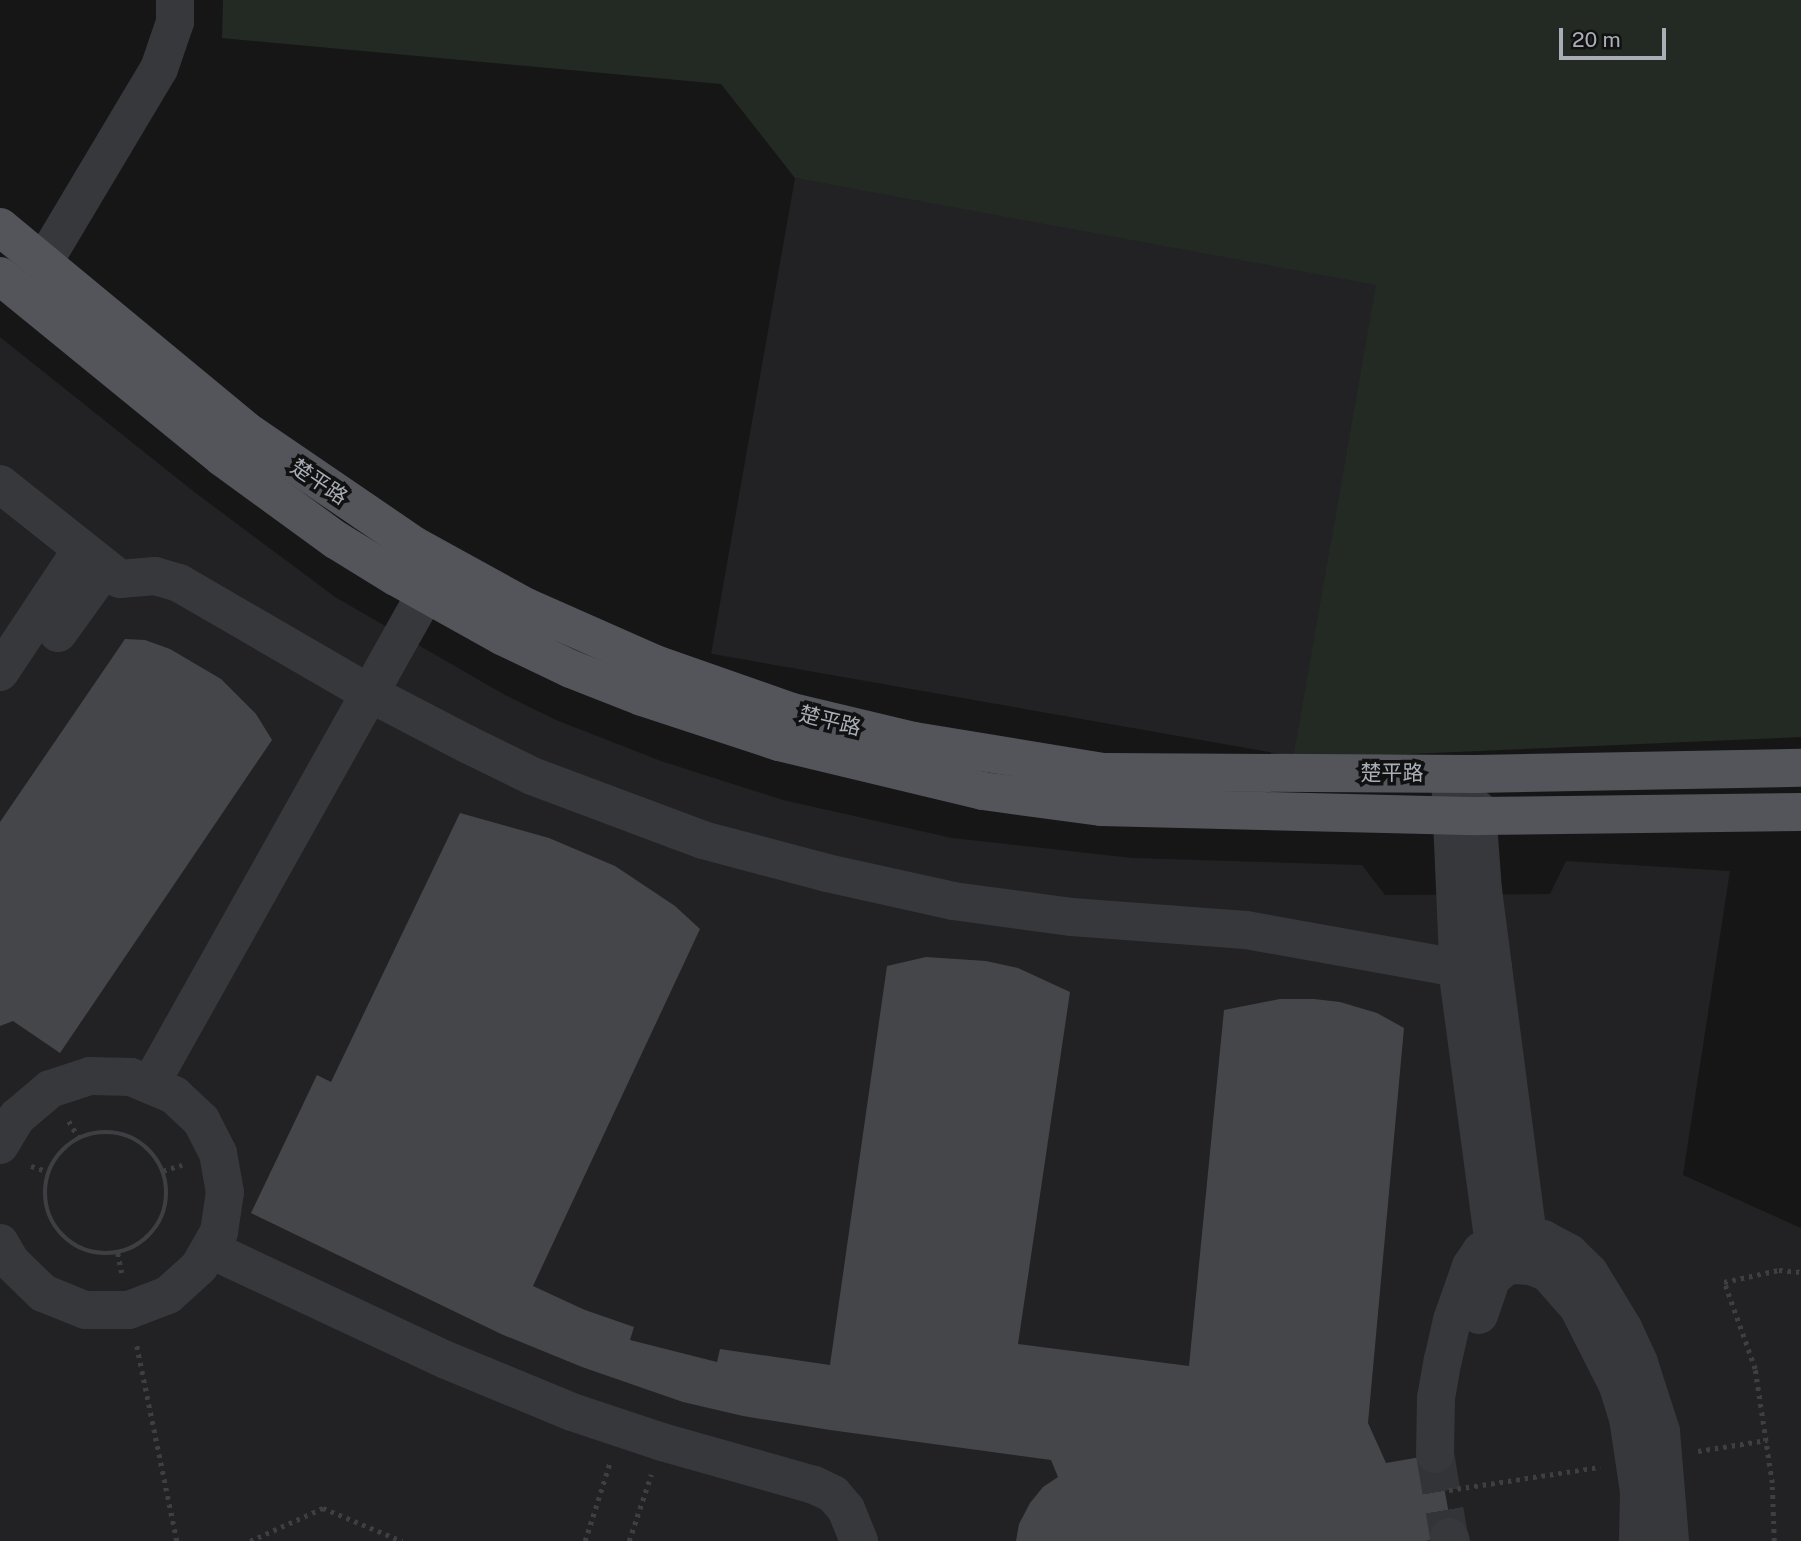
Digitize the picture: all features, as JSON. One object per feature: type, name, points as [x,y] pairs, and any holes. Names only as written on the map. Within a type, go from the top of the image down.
[{"type":"main road","name":"楚平路","points":[[0,227],[245,430],[329,490],[445,583],[571,669],[642,697],[846,761],[983,791],[1129,809],[1465,816],[1801,812]]},
{"type":"main road","name":"楚平路","points":[[12,285],[288,507],[445,583],[526,607],[655,664],[792,712],[914,741],[1104,772],[1462,774],[1801,768]]},
{"type":"lane","points":[[12,285],[43,262],[159,69],[175,22],[175,0]]},
{"type":"lane","points":[[1,486],[102,566],[155,576],[190,589],[380,699],[532,776],[703,840],[827,873],[1011,910],[1245,930],[1476,967]]},
{"type":"lane","points":[[66,639],[102,566]]},
{"type":"lane","points":[[0,672],[102,566]]},
{"type":"lane","points":[[163,1089],[445,583]]},
{"type":"lane","points":[[1446,1443],[1487,1288],[1512,1253],[1476,967],[1462,774]]},
{"type":"lane","points":[[0,1145],[17,1116],[32,1101],[69,1081],[110,1074],[163,1089],[201,1120],[211,1136],[223,1172],[224,1212],[211,1250],[185,1282],[150,1304],[129,1310],[85,1310],[43,1293],[11,1262],[0,1242]]},
{"type":"lane","points":[[211,1250],[446,1360],[572,1412],[662,1442],[814,1485],[833,1494],[846,1508],[859,1541]]},
{"type":"lane","points":[[1512,1253],[1548,1273],[1578,1307],[1618,1386],[1635,1461],[1639,1492],[1638,1541]]},
{"type":"lane","points":[[1512,1253],[1569,1253],[1588,1272],[1623,1328],[1639,1363],[1661,1432],[1670,1541]]},
{"type":"path","points":[[112,1132],[129,1136],[155,1156],[163,1171],[167,1193],[163,1215],[150,1234],[133,1248],[102,1254],[87,1251],[72,1244],[51,1220],[46,1204],[49,1172],[66,1147],[79,1138],[112,1132]]},
{"type":"path","points":[[1773,1541],[1772,1483],[1755,1369],[1724,1282],[1779,1270],[1801,1272]]},
{"type":"path","points":[[129,1310],[177,1541]]},
{"type":"path","points":[[585,1541],[621,1429]]},
{"type":"path","points":[[629,1541],[662,1442]]},
{"type":"path","points":[[250,1541],[323,1508],[402,1541]]},
{"type":"shaded area","points":[[223,0],[1801,0],[1801,737],[1293,759],[1376,285],[795,178],[721,84],[222,38]]},
{"type":"shaded area","points":[[795,178],[1378,281],[1294,756],[711,654]]},
{"type":"shaded area","points":[[0,337],[193,491],[335,597],[505,695],[556,720],[661,761],[783,800],[952,838],[1132,858],[1362,865],[1385,895],[1550,894],[1566,861],[1730,871],[1683,1175],[1801,1228],[1801,1541],[0,1541]]},
{"type":"building","points":[[125,639],[145,640],[170,649],[221,679],[256,714],[272,740],[60,1053],[13,1021],[0,1026],[0,822]]},
{"type":"building","points":[[460,813],[549,838],[615,866],[675,906],[700,929],[533,1286],[585,1310],[634,1327],[630,1340],[717,1362],[720,1349],[830,1365],[887,966],[926,957],[986,961],[1018,968],[1070,992],[1018,1344],[1189,1366],[1224,1010],[1280,999],[1314,999],[1340,1002],[1377,1013],[1404,1028],[1368,1423],[1386,1463],[1438,1454],[1453,1536],[1425,1541],[1016,1541],[1019,1524],[1030,1503],[1043,1487],[1058,1477],[1051,1460],[830,1430],[743,1416],[683,1402],[582,1367],[501,1334],[251,1213],[317,1075],[331,1082]]},
{"type":"tunnel","points":[[1435,1454],[1449,1537]]}]
